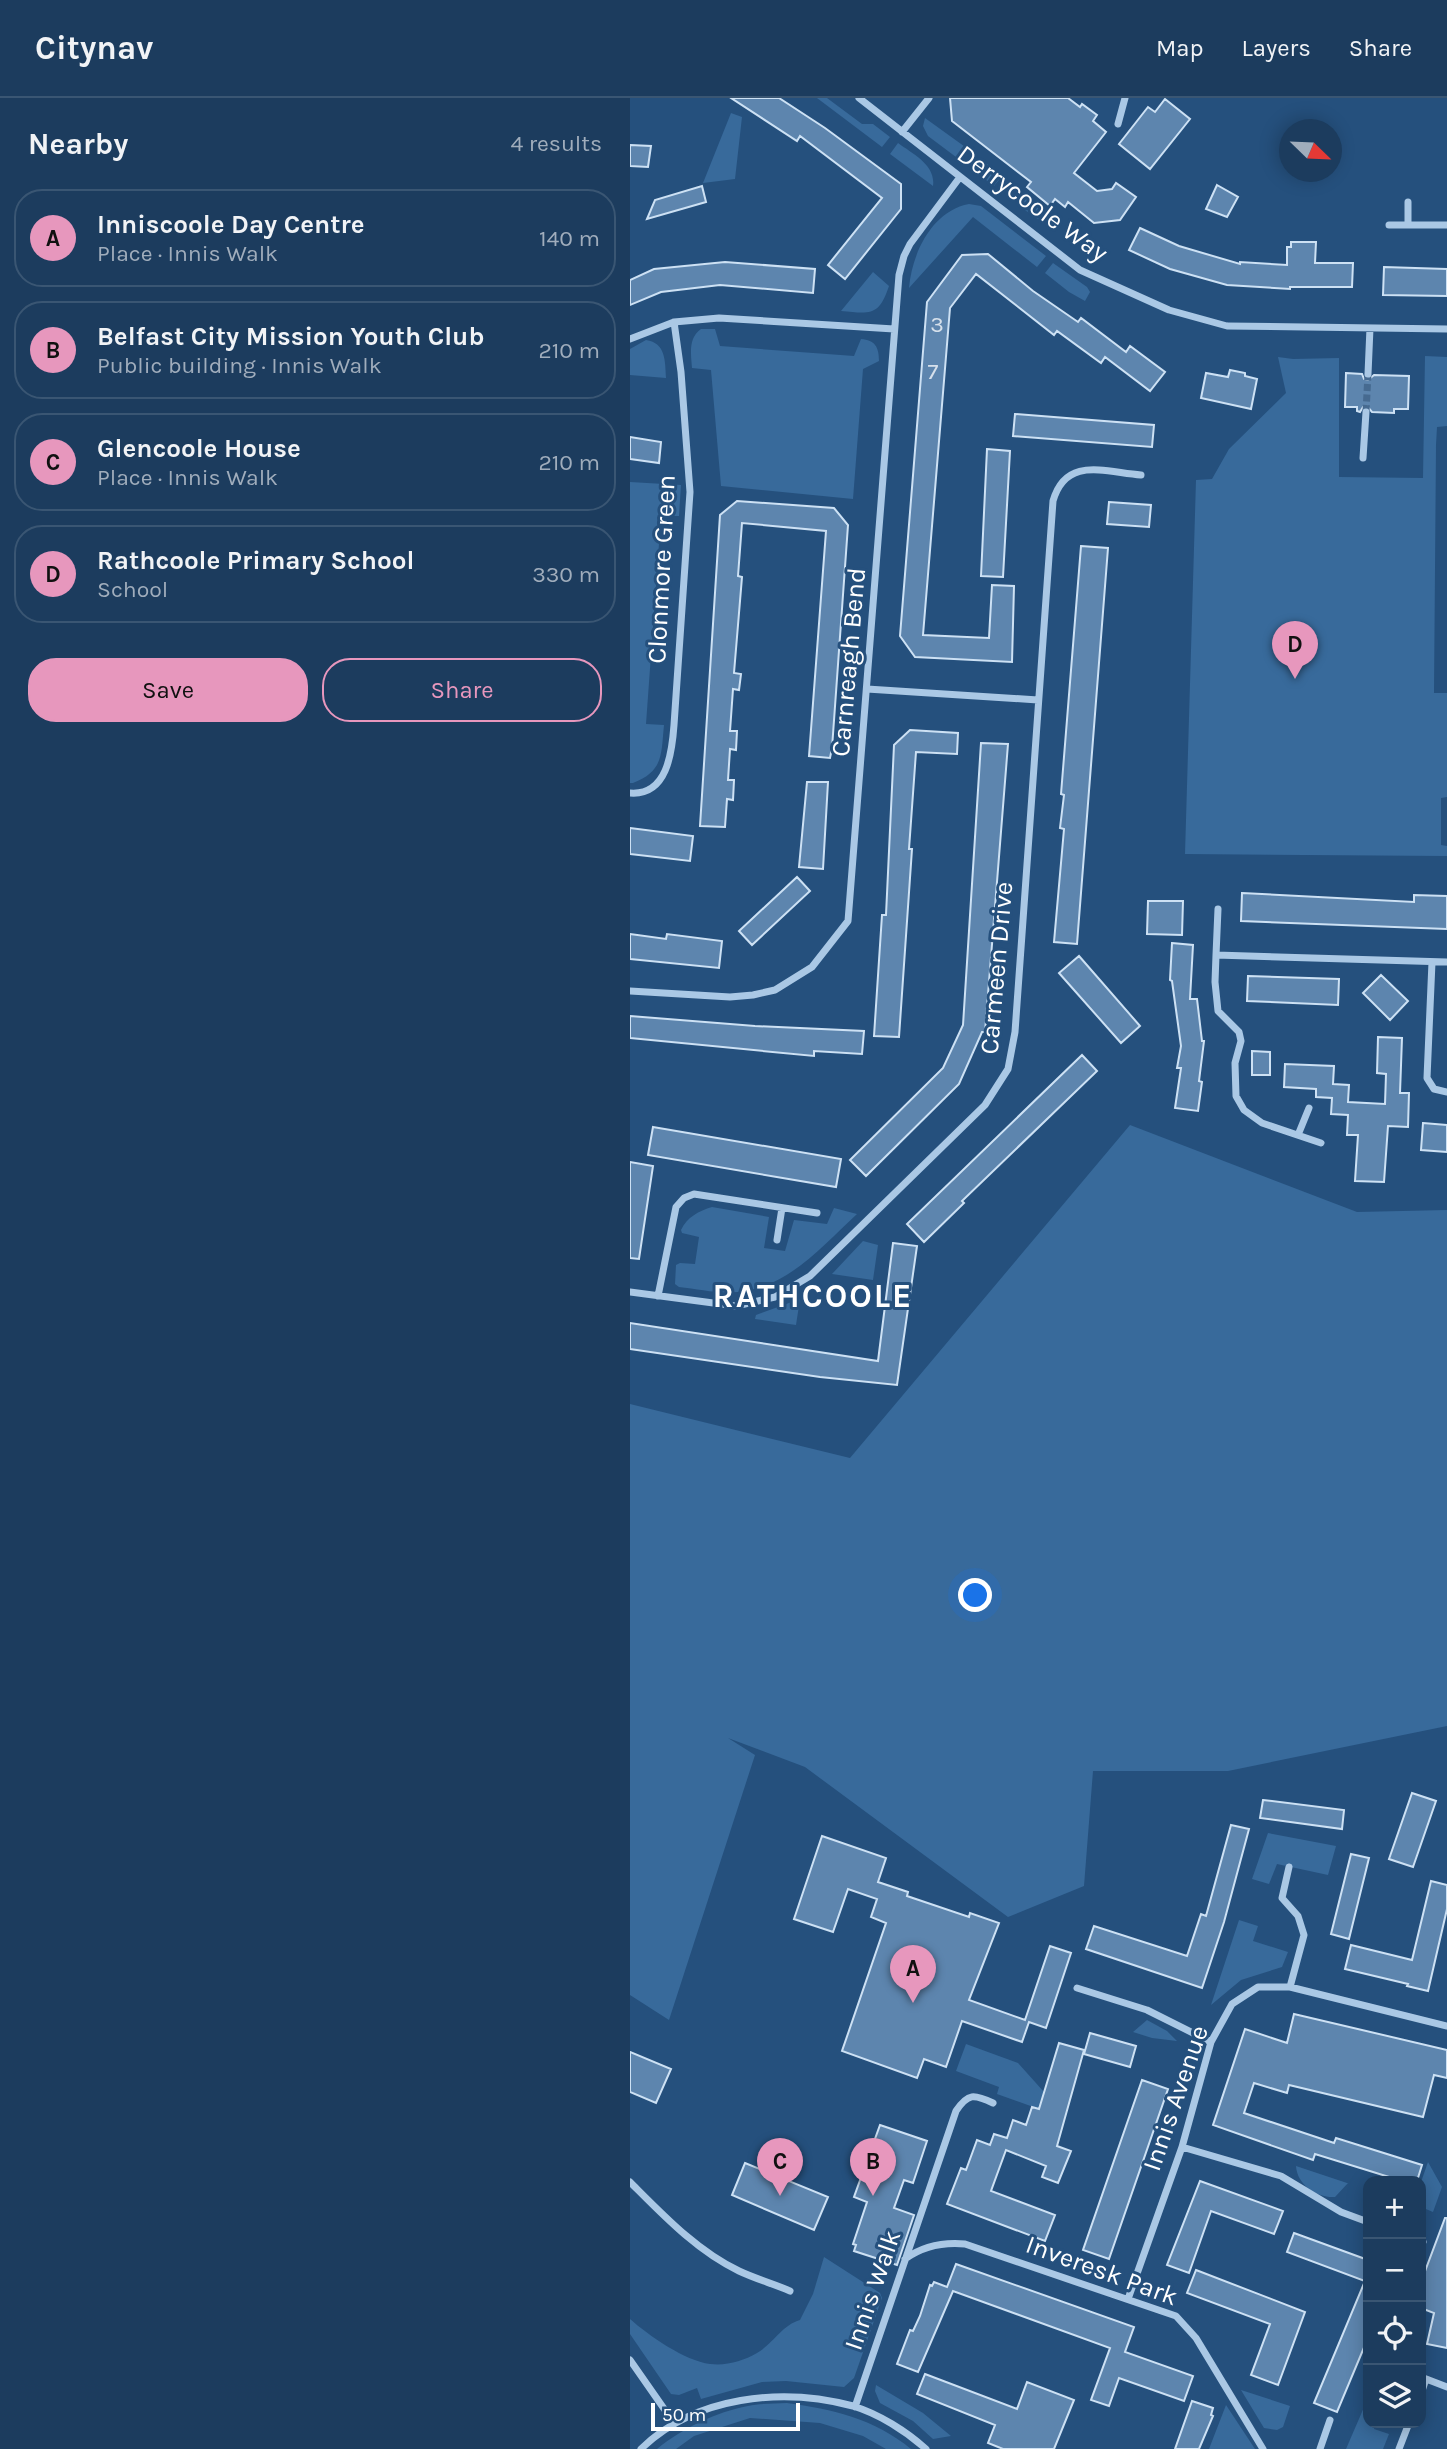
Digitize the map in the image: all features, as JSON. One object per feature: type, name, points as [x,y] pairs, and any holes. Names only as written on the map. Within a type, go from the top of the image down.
[{"type":"street","name":"Derrycoole Way","points":[[859,98],[1080,270],[1169,310],[1227,326],[1447,329]]},
{"type":"street","points":[[902,132],[929,98]]},
{"type":"street","points":[[1118,124],[1125,98]]},
{"type":"street","name":"Carnreagh Bend","points":[[630,990],[730,997],[775,990],[812,967],[848,921],[897,287],[904,256],[960,177]]},
{"type":"street","points":[[1408,202],[1408,225]]},
{"type":"street","points":[[1389,225],[1447,225]]},
{"type":"street","points":[[630,339],[674,322],[719,318],[894,329]]},
{"type":"street","name":"Clonmore Green","points":[[630,793],[636,794],[652,788],[665,773],[673,745],[690,492],[681,372],[674,322]]},
{"type":"street","points":[[1368,374],[1370,328]]},
{"type":"street","points":[[1363,458],[1366,412]]},
{"type":"street","name":"Carmeen Drive","points":[[630,1292],[736,1306],[775,1297],[810,1276],[985,1105],[1008,1069],[1015,1032],[1053,501],[1057,486],[1068,475],[1080,470],[1141,475]]},
{"type":"street","points":[[867,689],[1038,700]]},
{"type":"street","points":[[1219,909],[1215,982],[1218,1011],[1239,1032],[1241,1041],[1235,1063],[1236,1096],[1244,1110],[1262,1123],[1321,1143]]},
{"type":"street","points":[[1216,956],[1447,962]]},
{"type":"street","points":[[1432,962],[1427,1078],[1434,1089],[1447,1092]]},
{"type":"street","points":[[1298,1135],[1309,1108]]},
{"type":"street","points":[[658,1296],[676,1207],[684,1198],[694,1194],[817,1213]]},
{"type":"street","points":[[777,1240],[782,1208]]},
{"type":"street","points":[[1289,1867],[1282,1898],[1298,1916],[1304,1935],[1290,1987]]},
{"type":"street","name":"Innis Avenue","points":[[1128,2299],[1182,2147],[1211,2042],[1232,2004],[1258,1987],[1290,1987],[1446,2023]]},
{"type":"street","points":[[1077,1988],[1147,2010],[1211,2042]]},
{"type":"street","name":"Innis Walk","points":[[855,2407],[956,2111],[963,2100],[970,2096],[993,2103]]},
{"type":"street","points":[[1182,2147],[1281,2176],[1341,2212],[1363,2220]]},
{"type":"street","points":[[630,2182],[688,2238],[738,2271],[790,2291]]},
{"type":"street","name":"Inveresk Park","points":[[905,2259],[916,2251],[929,2247],[965,2244],[1176,2316],[1196,2338],[1264,2449]]},
{"type":"street","points":[[630,2360],[674,2423]]},
{"type":"street","points":[[1426,2379],[1447,2388]]},
{"type":"street","points":[[641,2449],[654,2436],[674,2423],[715,2407],[742,2400],[787,2397],[824,2400],[855,2407],[891,2423],[926,2449]]},
{"type":"street","points":[[1320,2449],[1330,2420]]},
{"type":"street","points":[[1399,2449],[1407,2428]]},
{"type":"shaded area","points":[[817,98],[827,98],[862,124],[873,124],[890,137],[882,147]]},
{"type":"shaded area","points":[[731,113],[742,117],[735,179],[703,183]]},
{"type":"shaded area","points":[[925,118],[968,149],[960,160],[928,136],[923,126]]},
{"type":"shaded area","points":[[898,143],[927,166],[931,172],[933,186],[890,154]]},
{"type":"shaded area","points":[[981,159],[1002,176],[994,186],[973,170]]},
{"type":"shaded area","points":[[1025,195],[1046,211],[1039,220],[1018,205]]},
{"type":"shaded area","points":[[969,204],[981,206],[1046,256],[1037,267],[973,217],[909,288],[914,261],[926,236],[944,215]]},
{"type":"shaded area","points":[[1053,263],[1087,287],[1090,292],[1085,301],[1045,273]]},
{"type":"shaded area","points":[[873,272],[889,286],[882,303],[873,311],[841,311]]},
{"type":"shaded area","points":[[701,329],[715,329],[720,346],[854,356],[861,339],[875,345],[879,361],[863,369],[853,499],[721,486],[711,370],[692,368],[692,342]]},
{"type":"shaded area","points":[[646,340],[661,349],[665,359],[666,378],[630,375],[630,349]]},
{"type":"shaded area","points":[[1425,356],[1447,357],[1447,426],[1437,427],[1436,445],[1434,693],[1447,693],[1447,797],[1441,798],[1441,845],[1447,846],[1447,856],[1185,854],[1196,480],[1212,479],[1229,449],[1286,393],[1278,357],[1339,358],[1339,477],[1423,478]]},
{"type":"shaded area","points":[[630,482],[681,485],[679,516],[661,516],[646,724],[664,725],[661,753],[656,767],[633,783],[630,783]]},
{"type":"shaded area","points":[[1130,1125],[1357,1212],[1447,1210],[1447,1726],[1228,1771],[1093,1771],[1084,1886],[1008,1917],[805,1767],[728,1738],[755,1755],[669,2020],[630,1995],[630,1404],[850,1458]]},
{"type":"shaded area","points":[[712,1207],[769,1217],[764,1248],[785,1251],[794,1220],[827,1224],[834,1208],[857,1214],[789,1274],[756,1289],[716,1292],[679,1287],[675,1284],[676,1265],[695,1264],[699,1237],[682,1233],[681,1230],[694,1215]]},
{"type":"shaded area","points":[[863,1241],[878,1245],[873,1280],[832,1274]]},
{"type":"shaded area","points":[[800,1299],[796,1325],[755,1319],[756,1315]]},
{"type":"shaded area","points":[[1268,1833],[1336,1846],[1328,1875],[1277,1864],[1269,1884],[1252,1879]]},
{"type":"shaded area","points":[[1239,1920],[1258,1926],[1253,1941],[1288,1952],[1282,1967],[1241,1980],[1211,2005]]},
{"type":"shaded area","points":[[1147,2020],[1167,2031],[1177,2041],[1133,2032]]},
{"type":"shaded area","points":[[966,2044],[1018,2063],[1044,2092],[1039,2109],[997,2094],[999,2087],[956,2071]]},
{"type":"shaded area","points":[[1428,2162],[1442,2187],[1433,2212],[1426,2209],[1426,2176],[1423,2176]]},
{"type":"shaded area","points":[[1296,2166],[1348,2183],[1335,2197],[1321,2195],[1304,2184]]},
{"type":"shaded area","points":[[824,2257],[880,2293],[882,2298],[854,2378],[844,2387],[786,2381],[762,2382],[701,2399],[697,2388],[679,2395],[671,2394],[630,2334],[630,2319],[667,2346],[700,2362],[723,2364],[746,2358],[763,2349],[788,2326],[800,2320],[813,2294]]},
{"type":"shaded area","points":[[876,2385],[923,2413],[951,2436],[933,2439],[913,2421],[880,2403],[875,2391]]},
{"type":"shaded area","points":[[1241,2390],[1290,2406],[1283,2427],[1277,2430],[1264,2428]]},
{"type":"shaded area","points":[[787,2403],[852,2417],[883,2430],[911,2449],[886,2449],[863,2436],[820,2423],[750,2418],[694,2436],[676,2449],[657,2449],[689,2428],[724,2412],[753,2405]]},
{"type":"shaded area","points":[[1226,2405],[1255,2449],[1209,2449]]},
{"type":"shaded area","points":[[1363,2410],[1363,2428],[1374,2428],[1389,2434],[1383,2449],[1346,2449]]},
{"type":"building","points":[[731,98],[779,98],[901,184],[901,209],[845,279],[828,265],[882,198],[800,136],[797,141]]},
{"type":"building","points":[[950,98],[1068,98],[1080,107],[1082,104],[1097,115],[1093,121],[1106,132],[1074,173],[1097,191],[1112,189],[1116,183],[1136,197],[1120,220],[1094,223],[1068,202],[1065,207],[1055,199],[1050,206],[1027,187],[1031,182],[952,121]]},
{"type":"building","points":[[1165,99],[1190,119],[1150,169],[1119,144],[1148,107],[1155,112]]},
{"type":"building","points":[[630,145],[651,146],[648,167],[630,166]]},
{"type":"building","points":[[1217,185],[1238,197],[1227,217],[1206,209]]},
{"type":"building","points":[[702,186],[706,202],[647,219],[655,200]]},
{"type":"building","points":[[1140,228],[1179,246],[1240,264],[1287,265],[1287,247],[1291,247],[1291,242],[1316,242],[1315,263],[1353,263],[1352,287],[1290,289],[1227,285],[1170,269],[1129,250]]},
{"type":"building","points":[[988,254],[1033,291],[1078,322],[1081,318],[1126,352],[1130,346],[1165,372],[1150,391],[1105,357],[1101,363],[1057,331],[1054,335],[976,274],[950,308],[923,635],[989,638],[992,585],[1014,586],[1012,662],[915,657],[900,636],[927,302],[962,255]]},
{"type":"building","points":[[725,262],[815,269],[813,293],[720,285],[661,292],[630,305],[630,280],[654,269]]},
{"type":"building","points":[[1384,267],[1447,269],[1447,296],[1383,295]]},
{"type":"building","points":[[1230,370],[1257,379],[1251,409],[1201,398],[1206,373],[1228,377]]},
{"type":"building","points":[[1346,373],[1362,374],[1364,379],[1368,380],[1374,375],[1409,376],[1408,409],[1394,409],[1394,413],[1372,412],[1367,406],[1360,412],[1357,407],[1345,407]]},
{"type":"building","points":[[1015,414],[1154,425],[1152,447],[1013,436]]},
{"type":"building","points":[[630,437],[661,442],[659,463],[630,459]]},
{"type":"building","points":[[987,449],[1010,451],[1003,577],[981,576]]},
{"type":"building","points":[[737,501],[834,508],[848,525],[832,748],[830,758],[809,756],[826,531],[742,523],[738,576],[742,577],[734,673],[741,674],[739,690],[733,689],[730,731],[737,731],[736,750],[730,749],[728,780],[734,780],[733,800],[727,799],[725,827],[700,826],[720,515]]},
{"type":"building","points":[[1109,502],[1151,505],[1149,527],[1107,524]]},
{"type":"building","points":[[1081,546],[1108,548],[1077,944],[1054,942],[1064,829],[1060,828],[1064,795],[1061,794]]},
{"type":"building","points":[[910,730],[958,733],[957,754],[916,752],[899,1037],[874,1036],[882,915],[886,915],[894,745]]},
{"type":"building","points":[[981,743],[1008,744],[985,1032],[982,1032],[959,1084],[866,1176],[850,1160],[943,1068],[963,1025]]},
{"type":"building","points":[[807,782],[828,782],[823,869],[799,867]]},
{"type":"building","points":[[630,828],[693,836],[690,861],[630,854]]},
{"type":"building","points":[[797,877],[810,891],[752,945],[739,931]]},
{"type":"building","points":[[1242,893],[1414,902],[1414,895],[1447,896],[1447,929],[1241,921]]},
{"type":"building","points":[[1148,901],[1183,901],[1182,935],[1147,934]]},
{"type":"building","points":[[630,934],[666,939],[667,934],[722,941],[719,968],[630,959]]},
{"type":"building","points":[[1172,943],[1193,945],[1190,999],[1197,999],[1204,1041],[1198,1111],[1175,1108],[1181,1068],[1177,1068],[1181,1046],[1170,980]]},
{"type":"building","points":[[1079,956],[1140,1026],[1121,1043],[1059,973]]},
{"type":"building","points":[[1381,975],[1408,1001],[1390,1020],[1363,993]]},
{"type":"building","points":[[1248,976],[1339,979],[1338,1005],[1247,1001]]},
{"type":"building","points":[[630,1016],[864,1031],[862,1054],[814,1051],[814,1056],[630,1038]]},
{"type":"building","points":[[1378,1037],[1402,1038],[1400,1093],[1409,1093],[1408,1127],[1388,1126],[1384,1182],[1355,1181],[1358,1135],[1347,1135],[1348,1115],[1331,1114],[1332,1098],[1316,1097],[1316,1089],[1284,1087],[1285,1064],[1334,1066],[1333,1084],[1349,1085],[1348,1102],[1385,1104],[1386,1074],[1377,1073]]},
{"type":"building","points":[[1252,1051],[1270,1052],[1270,1075],[1252,1075]]},
{"type":"building","points":[[1082,1055],[1097,1071],[962,1201],[964,1203],[924,1242],[907,1224]]},
{"type":"building","points":[[1423,1123],[1447,1125],[1447,1152],[1421,1150]]},
{"type":"building","points":[[653,1127],[841,1159],[836,1187],[648,1155]]},
{"type":"building","points":[[630,1162],[653,1166],[639,1259],[630,1258]]},
{"type":"building","points":[[893,1243],[917,1246],[897,1385],[820,1377],[630,1349],[630,1323],[878,1361]]},
{"type":"building","points":[[1412,1793],[1436,1801],[1413,1867],[1389,1859]]},
{"type":"building","points":[[1263,1800],[1344,1810],[1342,1829],[1260,1818]]},
{"type":"building","points":[[1231,1825],[1249,1829],[1224,1922],[1202,1988],[1086,1949],[1094,1926],[1187,1956],[1201,1914],[1206,1916]]},
{"type":"building","points":[[822,1836],[886,1858],[878,1882],[908,1892],[907,1896],[969,1917],[970,1913],[999,1923],[969,2000],[1025,2020],[1050,1946],[1071,1953],[1046,2028],[1029,2022],[1022,2042],[962,2021],[946,2067],[924,2059],[917,2078],[842,2051],[886,1923],[871,1917],[877,1899],[848,1889],[833,1932],[794,1919]]},
{"type":"building","points":[[1351,1854],[1369,1858],[1349,1939],[1331,1934]]},
{"type":"building","points":[[1431,1881],[1447,1885],[1447,1909],[1428,1991],[1345,1969],[1351,1945],[1412,1960]]},
{"type":"building","points":[[1294,2014],[1447,2050],[1447,2078],[1434,2075],[1423,2117],[1289,2085],[1287,2093],[1254,2083],[1244,2113],[1334,2143],[1336,2138],[1422,2165],[1419,2176],[1386,2176],[1315,2154],[1313,2160],[1213,2125],[1245,2029],[1287,2043]]},
{"type":"building","points":[[1090,2033],[1136,2046],[1130,2067],[1084,2054]]},
{"type":"building","points":[[1059,2043],[1084,2050],[1057,2146],[1071,2151],[1058,2183],[1042,2177],[1046,2166],[1006,2150],[991,2191],[1055,2215],[1045,2241],[947,2204],[961,2168],[966,2170],[977,2140],[990,2145],[994,2134],[1007,2138],[1013,2120],[1026,2125],[1032,2107],[1039,2109]]},
{"type":"building","points":[[630,2052],[671,2069],[656,2103],[630,2092]]},
{"type":"building","points":[[1142,2080],[1168,2089],[1109,2259],[1083,2250]]},
{"type":"building","points":[[880,2125],[927,2141],[913,2183],[904,2180],[894,2208],[914,2215],[897,2265],[854,2251],[856,2245],[853,2244],[867,2202],[854,2197]]},
{"type":"building","points":[[745,2163],[828,2197],[814,2230],[732,2195]]},
{"type":"building","points":[[1200,2181],[1283,2211],[1274,2234],[1211,2211],[1189,2273],[1167,2265]]},
{"type":"building","points":[[1447,2218],[1447,2348],[1427,2344],[1434,2313],[1426,2310],[1426,2269]]},
{"type":"building","points":[[1294,2233],[1363,2258],[1363,2280],[1287,2252]]},
{"type":"building","points":[[956,2264],[1134,2327],[1125,2352],[1193,2376],[1184,2401],[1119,2378],[1109,2406],[1091,2400],[1110,2348],[953,2291],[918,2372],[897,2364],[910,2330],[913,2331],[920,2316],[930,2285],[934,2282],[947,2287]]},
{"type":"building","points":[[1196,2270],[1305,2312],[1278,2385],[1251,2375],[1270,2324],[1187,2293]]},
{"type":"building","points":[[1363,2286],[1363,2350],[1337,2412],[1314,2403]]},
{"type":"building","points":[[925,2374],[1017,2409],[1027,2382],[1074,2400],[1054,2449],[1003,2449],[988,2443],[995,2425],[917,2394]]},
{"type":"building","points":[[1192,2401],[1213,2408],[1213,2416],[1199,2449],[1175,2449]]},
{"type":"tunnel","points":[[1366,412],[1368,374]]},
{"type":"place","name":"Rathcoole Primary School","points":[[1295,679]]},
{"type":"place","name":"Inniscoole Day Centre","points":[[913,2003]]},
{"type":"place","name":"Glencoole House","points":[[780,2196]]},
{"type":"place","name":"Belfast City Mission Youth Club","points":[[873,2196]]},
{"type":"district","name":"RATHCOOLE","points":[[813,1295]]}]
